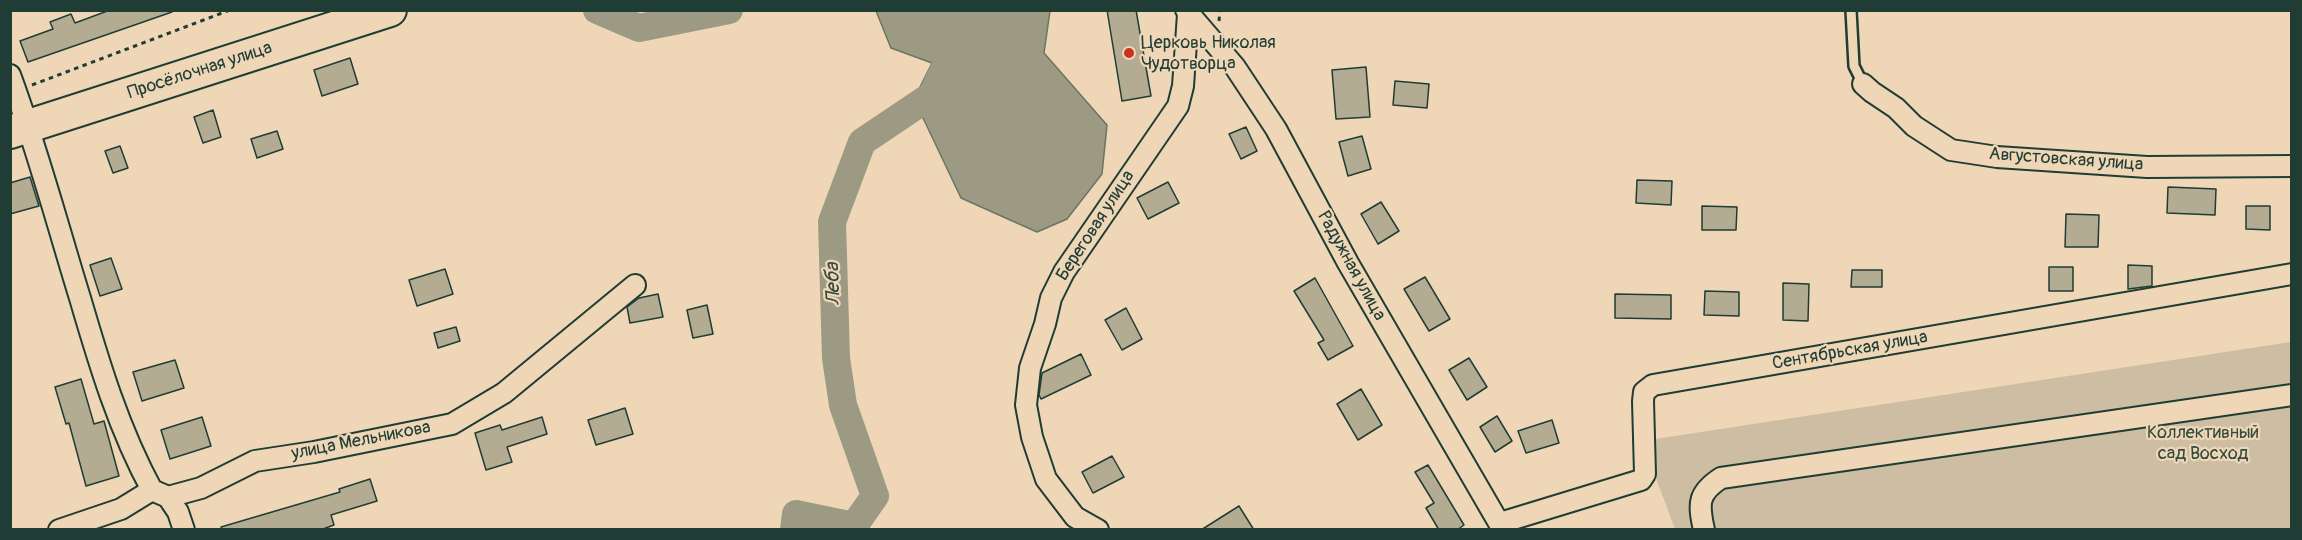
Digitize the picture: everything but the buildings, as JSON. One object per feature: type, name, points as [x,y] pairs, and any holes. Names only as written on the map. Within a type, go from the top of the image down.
[{"type":"main road","name":"Просёлочная улица","points":[[20,129],[384,11]]},
{"type":"street","name":"Радужная улица","points":[[1187,12],[1235,67],[1276,129],[1348,263],[1502,526]]},
{"type":"street","name":"Береговая улица","points":[[1098,530],[1075,517],[1046,479],[1032,437],[1026,405],[1030,368],[1051,298],[1064,272],[1178,106],[1183,86],[1187,12]]},
{"type":"street","points":[[13,83],[20,129],[102,371],[142,471],[178,512],[184,530]]},
{"type":"street","name":"Августовская улица","points":[[1863,84],[1896,108],[1914,126],[1951,150],[1997,157],[2147,167],[2292,166]]},
{"type":"street","name":"Сентябрьская улица","points":[[1502,526],[1641,480],[1645,474],[1644,392],[1653,385],[2292,274]]},
{"type":"street","name":"улица Мельникова","points":[[59,530],[160,493],[201,488],[255,461],[314,452],[452,424],[504,393],[635,285]]},
{"type":"street","points":[[1704,530],[1700,500],[1708,487],[1721,478],[2292,395]]},
{"type":"lane","points":[[1851,10],[1854,66],[1863,84]]},
{"type":"path","points":[[13,83],[230,10]]},
{"type":"green space","name":"Коллективный сад Восход","points":[[2291,342],[2291,529],[1675,529],[1642,441]]},
{"type":"shaded area","points":[[876,11],[1050,11],[1044,53],[1107,125],[1102,174],[1067,219],[1037,232],[961,198],[914,99],[932,63],[891,48]]},
{"type":"waterway","name":"Леба","points":[[597,10],[639,28],[729,10]]},
{"type":"waterway","name":"Леба","points":[[794,530],[796,514],[854,526],[875,496],[843,405],[836,358],[832,222],[862,142],[932,95],[952,53],[942,15],[931,10]]},
{"type":"place","name":"Церковь Николая Чудотворца","points":[[1129,53]]}]
